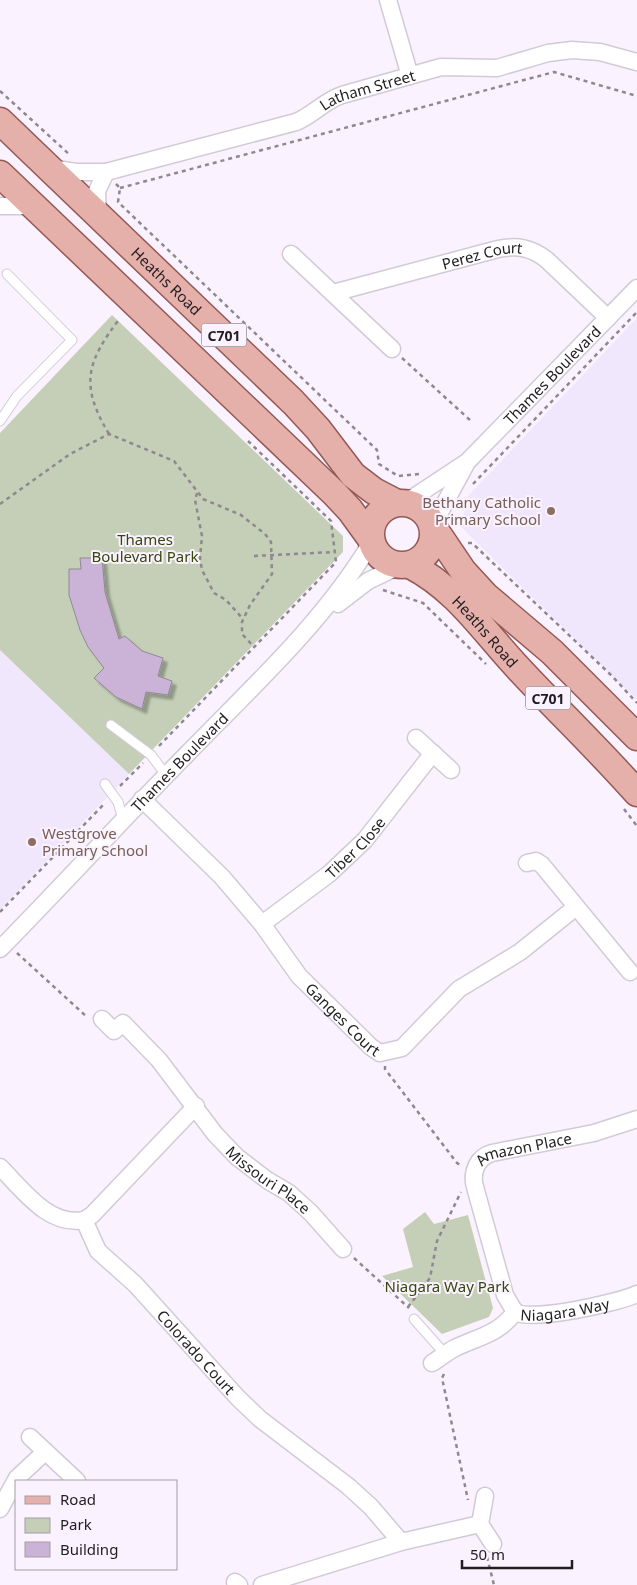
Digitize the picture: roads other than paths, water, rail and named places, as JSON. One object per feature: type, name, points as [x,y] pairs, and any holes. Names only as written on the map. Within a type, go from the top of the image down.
[{"type":"main road","name":"Heaths Road","points":[[0,120],[293,402],[318,429],[353,475],[374,491],[401,503]]},
{"type":"main road","name":"C701","points":[[0,174],[334,493],[350,510],[383,560],[405,566]]},
{"type":"main road","name":"C701","points":[[401,503],[422,510],[433,526]]},
{"type":"main road","points":[[371,541],[374,520],[380,512],[401,503]]},
{"type":"main road","name":"Heaths Road","points":[[433,526],[477,587],[559,659],[637,737]]},
{"type":"main road","points":[[405,566],[427,555],[432,546],[433,526]]},
{"type":"main road","name":"Heaths Road","points":[[405,566],[432,577],[460,602],[520,670],[601,751],[637,793]]},
{"type":"street","points":[[388,0],[410,76]]},
{"type":"street","name":"Latham Street","points":[[48,167],[76,172],[106,172],[296,122],[308,116],[332,98],[441,67],[498,68],[548,53],[572,50],[600,52],[637,62]]},
{"type":"street","points":[[98,216],[97,192],[106,172]]},
{"type":"street","points":[[0,206],[34,206]]},
{"type":"street","name":"Perez Court","points":[[332,292],[498,249],[520,247],[537,252],[547,260],[608,318]]},
{"type":"street","points":[[291,254],[392,349]]},
{"type":"street","name":"Thames Boulevard","points":[[401,503],[467,462],[637,288]]},
{"type":"street","name":"Thames Boulevard","points":[[433,526],[467,462]]},
{"type":"street","name":"Thames Boulevard","points":[[318,620],[355,570],[371,541]]},
{"type":"street","name":"Thames Boulevard","points":[[7,949],[123,819],[318,620],[368,581],[405,566]]},
{"type":"street","points":[[416,738],[451,770]]},
{"type":"street","name":"Tiber Close","points":[[262,924],[329,874],[365,840],[432,753]]},
{"type":"street","name":"Ganges Court","points":[[142,799],[222,877],[262,924],[299,976],[371,1047],[385,1053],[398,1051],[406,1046],[459,989],[520,952],[576,907]]},
{"type":"street","points":[[528,863],[536,862],[549,865],[576,907],[629,973]]},
{"type":"street","name":"Missouri Place","points":[[95,1019],[114,1031],[123,1022],[159,1060],[196,1106],[215,1134],[237,1157],[267,1180],[289,1193],[347,1250]]},
{"type":"street","points":[[0,1167],[55,1218],[71,1222],[84,1220],[92,1215],[196,1106]]},
{"type":"street","name":"Amazon Place","points":[[515,1312],[505,1295],[474,1188],[474,1172],[479,1161],[487,1154],[594,1133],[637,1119]]},
{"type":"street","name":"Colorado Court","points":[[84,1220],[98,1251],[135,1284],[238,1398],[287,1440],[348,1486],[371,1507],[402,1542]]},
{"type":"street","name":"Niagara Way","points":[[438,1359],[492,1334],[506,1324],[515,1312],[532,1316],[602,1305],[637,1294]]},
{"type":"street","points":[[30,1437],[76,1480]]},
{"type":"street","points":[[16,1480],[44,1452]]},
{"type":"street","points":[[0,1509],[15,1482]]},
{"type":"street","points":[[473,1525],[485,1496]]},
{"type":"street","points":[[262,1585],[402,1542],[473,1525]]},
{"type":"street","points":[[473,1525],[493,1544]]},
{"type":"lane","points":[[0,421],[17,396],[72,340],[7,274]]},
{"type":"lane","points":[[111,725],[151,755],[166,775]]},
{"type":"lane","points":[[105,784],[123,819]]},
{"type":"lane","points":[[414,1319],[438,1359]]},
{"type":"place","name":"Bethany Catholic Primary School","points":[[551,511]]},
{"type":"place","name":"Westgrove Primary School","points":[[32,842]]},
{"type":"park label","name":"Thames Boulevard Park","points":[[145,548]]},
{"type":"park label","name":"Niagara Way Park","points":[[447,1286]]}]
